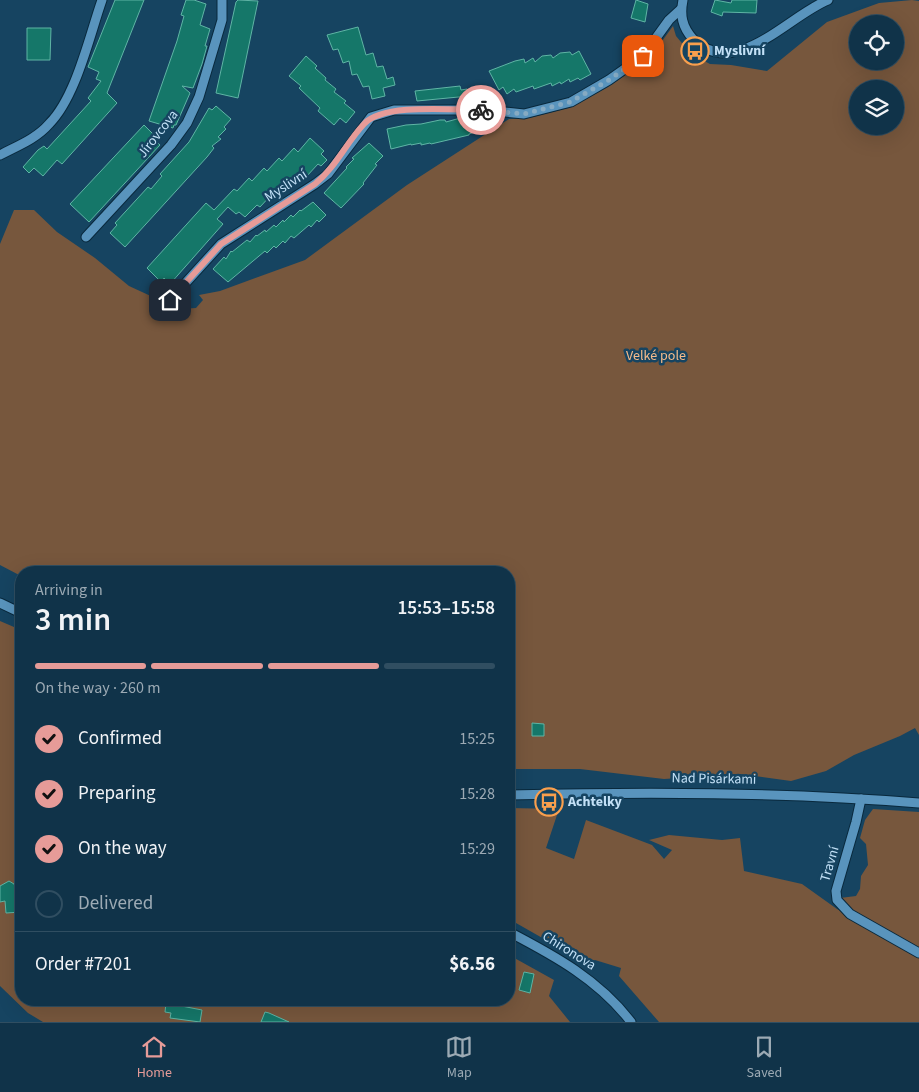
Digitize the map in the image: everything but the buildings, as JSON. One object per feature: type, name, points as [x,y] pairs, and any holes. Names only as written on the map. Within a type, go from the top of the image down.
[{"type":"street","points":[[0,155],[28,141],[49,124],[68,97],[102,0]]},
{"type":"street","name":"Jírovcova","points":[[86,237],[171,146],[187,123],[199,97],[222,20],[222,0]]},
{"type":"street","points":[[682,4],[682,23],[687,33],[701,47],[712,53],[724,53],[740,51],[756,44],[828,0]]},
{"type":"street","name":"Myslivní","points":[[170,300],[221,244],[328,174],[370,117],[394,110],[485,110],[524,114],[570,102],[609,80],[643,56],[682,4]]},
{"type":"street","points":[[0,603],[15,610]]},
{"type":"street","name":"Nad Pisárkami","points":[[515,795],[652,792],[738,793],[919,803]]},
{"type":"street","name":"Travní","points":[[861,799],[836,891],[837,900],[850,914],[919,953]]},
{"type":"street","name":"Chironova","points":[[515,935],[575,969],[606,994],[630,1022]]},
{"type":"green space","name":"Velké pole","points":[[919,1],[919,735],[915,728],[854,755],[826,771],[791,781],[740,774],[664,779],[580,769],[515,769],[515,566],[15,566],[15,573],[0,565],[0,244],[14,210],[34,210],[57,232],[95,258],[129,286],[179,309],[196,308],[203,300],[199,295],[220,291],[305,260],[407,185],[509,119],[529,118],[572,107],[608,87],[649,59],[673,26],[676,36],[691,54],[710,64],[731,65],[767,71],[827,22],[879,3]]},
{"type":"green space","points":[[0,621],[15,627],[15,1000],[0,986]]},
{"type":"green space","points":[[515,808],[559,809],[546,848],[574,859],[586,820],[652,845],[664,859],[672,850],[649,840],[669,835],[722,840],[740,838],[744,871],[802,884],[837,909],[919,955],[919,1022],[659,1022],[619,976],[621,968],[595,960],[588,964],[515,922]]},
{"type":"green space","points":[[873,809],[919,812],[919,951],[850,912],[840,898],[856,896],[860,889],[861,876],[868,865],[866,844],[860,838],[865,820]]},
{"type":"green space","points":[[515,958],[554,980],[549,996],[570,1022],[43,1022],[21,1006],[515,1006]]},
{"type":"way so far","points":[[481,110],[524,114],[570,102],[609,80],[643,56]]},
{"type":"place","name":"Myslivní","points":[[695,51]]},
{"type":"place","name":"Achtelky","points":[[549,802]]},
{"type":"route","points":[[170,300],[221,244],[328,174],[362,125],[370,117],[394,110],[481,110]]}]
